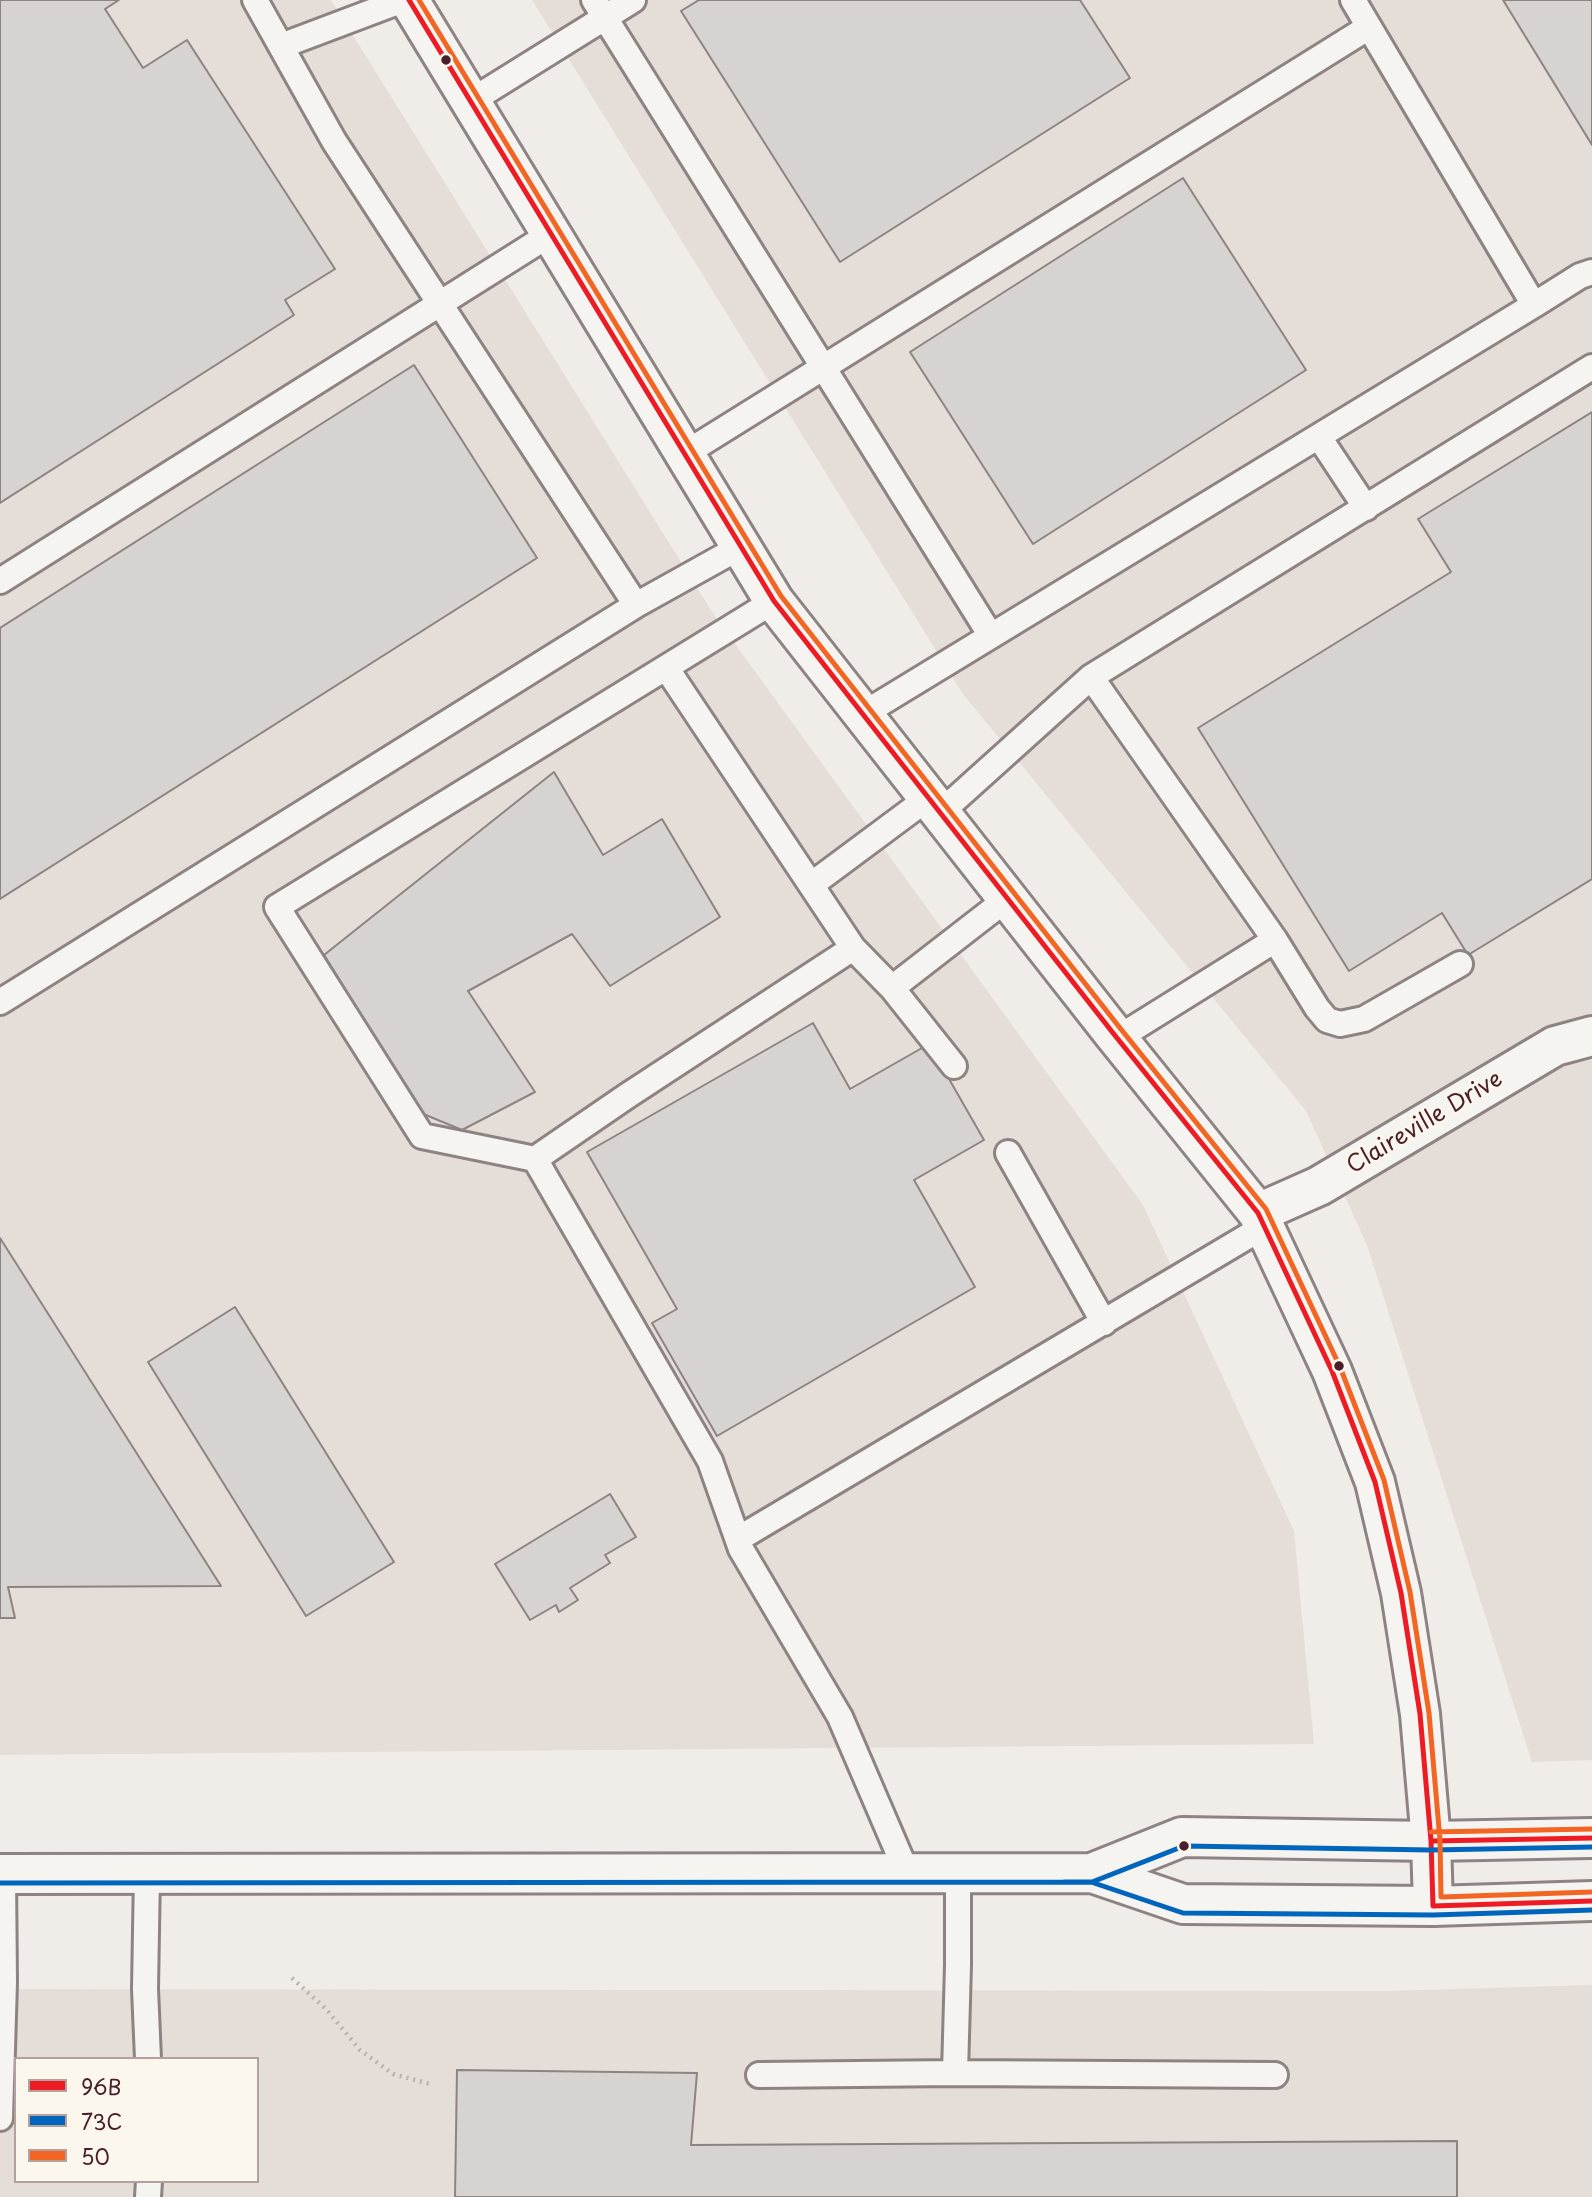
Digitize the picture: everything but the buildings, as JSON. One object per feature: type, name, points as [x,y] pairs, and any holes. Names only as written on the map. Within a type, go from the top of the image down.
[{"type":"street","points":[[409,0],[774,601],[1261,1220],[1332,1371],[1375,1482],[1401,1593],[1420,1714],[1431,1840],[1433,1906]]},
{"type":"street","name":"Claireville Drive","points":[[1261,1220],[1555,1045],[1592,1036]]},
{"type":"street","points":[[1092,1873],[1182,1837],[1592,1839]]},
{"type":"street","points":[[1,1874],[1092,1873],[1183,1904],[1433,1906],[1592,1901]]},
{"type":"lane","points":[[255,0],[334,141],[636,606]]},
{"type":"lane","points":[[281,46],[403,0]]},
{"type":"lane","points":[[471,102],[599,9],[632,0]]},
{"type":"lane","points":[[1353,0],[1534,305]]},
{"type":"lane","points":[[599,9],[991,636]]},
{"type":"lane","points":[[686,453],[1369,27]]},
{"type":"lane","points":[[0,581],[552,233]]},
{"type":"lane","points":[[863,714],[1580,276],[1592,272]]},
{"type":"lane","points":[[811,885],[934,805],[1091,677],[1592,367]]},
{"type":"lane","points":[[1319,437],[1366,508]]},
{"type":"lane","points":[[0,1002],[636,606],[742,546]]},
{"type":"lane","points":[[774,601],[277,908],[422,1136],[535,1159],[853,948]]},
{"type":"lane","points":[[667,669],[853,948],[892,988],[954,1066]]},
{"type":"lane","points":[[1091,677],[1275,940],[1327,1020],[1340,1024],[1364,1019],[1460,964]]},
{"type":"lane","points":[[892,988],[1008,898]]},
{"type":"lane","points":[[1118,1038],[1275,940]]},
{"type":"lane","points":[[1007,1153],[1104,1323]]},
{"type":"lane","points":[[535,1159],[710,1461],[741,1549],[840,1717],[907,1873]]},
{"type":"lane","points":[[738,1539],[1104,1323],[1261,1220]]},
{"type":"lane","points":[[955,2073],[958,1873]]},
{"type":"lane","points":[[0,2118],[4,1982],[1,1874]]},
{"type":"lane","points":[[147,1874],[145,1989],[148,2057]]},
{"type":"lane","points":[[758,2075],[1275,2075]]},
{"type":"path","points":[[292,1978],[326,2009],[360,2050],[393,2074],[429,2084]]},
{"type":"shaded area","points":[[0,0],[331,0],[714,615],[1143,1205],[1294,1531],[1314,1744],[0,1755]]},
{"type":"shaded area","points":[[532,0],[1592,0],[1592,1760],[1532,1762],[1367,1245],[1306,1111],[963,694]]},
{"type":"shaded area","points":[[1592,1985],[1592,2197],[0,2197],[0,1989],[1387,1991]]},
{"type":"transit line","name":"96B","points":[[409,0],[774,601],[1258,1213],[1332,1371],[1375,1482],[1401,1593],[1420,1714],[1431,1841],[1433,1906],[1592,1901]]},
{"type":"transit line","name":"50","points":[[419,0],[781,596],[1120,1028],[1266,1209],[1340,1367],[1384,1480],[1410,1592],[1429,1713],[1440,1840],[1441,1897],[1592,1892]]},
{"type":"transit line","name":"50","points":[[1431,1832],[1592,1829]]},
{"type":"transit line","name":"96B","points":[[1431,1841],[1592,1838]]},
{"type":"transit line","name":"73C","points":[[0,1883],[1092,1882],[1184,1846],[1431,1850],[1592,1847]]},
{"type":"transit line","name":"73C","points":[[1064,1882],[1091,1882],[1183,1913],[1433,1915],[1592,1910]]}]
